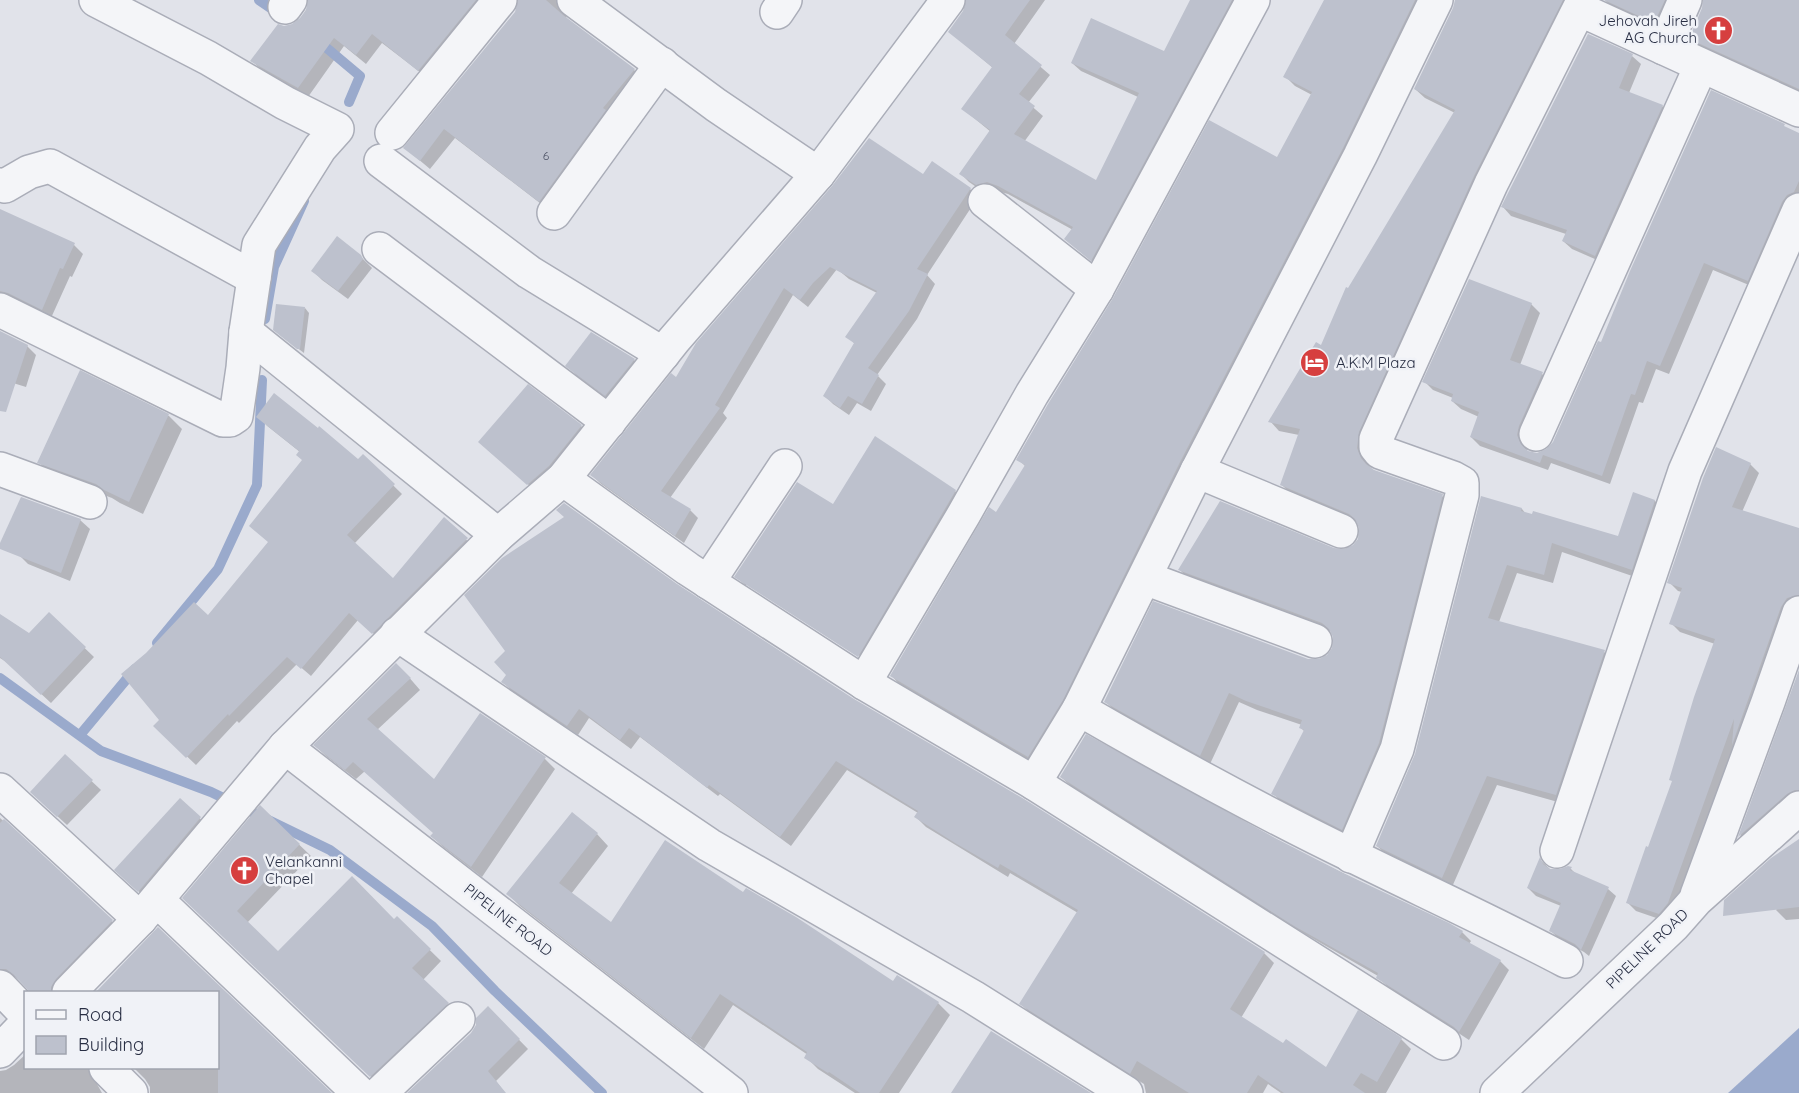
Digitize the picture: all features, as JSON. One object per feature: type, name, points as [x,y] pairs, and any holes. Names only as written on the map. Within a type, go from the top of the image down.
[{"type":"street","points":[[0,310],[223,420],[230,420],[236,416],[259,245],[320,148],[366,141],[500,0]]},
{"type":"street","points":[[574,0],[716,105],[818,174]]},
{"type":"street","points":[[71,991],[149,910],[285,747],[498,535],[563,479],[663,354],[818,174],[948,0]]},
{"type":"street","points":[[864,683],[1032,394],[1097,289],[1253,0]]},
{"type":"street","points":[[1034,783],[1079,709],[1197,471],[1360,156],[1436,0]]},
{"type":"street","points":[[1664,48],[1685,0]]},
{"type":"street","points":[[111,4],[285,103],[366,141],[529,272],[663,354]]},
{"type":"street","points":[[1351,856],[1397,749],[1462,495],[1462,483],[1380,452],[1376,447],[1376,438],[1491,184],[1581,5],[1701,66],[1798,108]]},
{"type":"street","points":[[554,213],[662,64]]},
{"type":"street","points":[[1536,434],[1701,66]]},
{"type":"street","points":[[0,185],[5,186],[28,172],[50,166],[254,278]]},
{"type":"street","points":[[985,201],[1097,289]]},
{"type":"street","points":[[1557,850],[1685,471],[1799,210]]},
{"type":"street","points":[[379,249],[609,422]]},
{"type":"street","points":[[246,332],[498,535]]},
{"type":"street","points":[[708,582],[785,466]]},
{"type":"street","points":[[0,469],[90,501]]},
{"type":"street","points":[[1197,471],[1341,531]]},
{"type":"street","points":[[563,479],[708,582],[864,683],[1034,783],[1444,1043]]},
{"type":"street","points":[[1145,578],[1315,641]]},
{"type":"street","points":[[1696,900],[1799,613]]},
{"type":"street","points":[[397,634],[709,845],[973,997],[1126,1093]]},
{"type":"street","points":[[1079,709],[1184,770],[1351,856],[1518,935],[1566,961]]},
{"type":"street","name":"PIPELINE ROAD","points":[[285,747],[731,1093]]},
{"type":"street","points":[[0,790],[149,910],[359,1093]]},
{"type":"street","name":"PIPELINE ROAD","points":[[1497,1093],[1673,926],[1696,900],[1799,808]]},
{"type":"street","points":[[0,987],[24,1012]]},
{"type":"street","points":[[380,1093],[458,1019]]},
{"type":"street","points":[[0,1051],[24,1026]]},
{"type":"street","points":[[107,1069],[131,1093]]},
{"type":"water","points":[[1799,1028],[1799,1093],[1728,1093]]},
{"type":"building","points":[[308,0],[476,0],[418,71],[372,34],[356,55],[334,38],[298,88],[250,61],[278,24],[284,26],[292,24],[300,18],[306,10]]},
{"type":"building","points":[[518,0],[546,0],[635,69],[603,108],[606,110],[539,202],[444,129],[420,161],[403,148],[515,12]]},
{"type":"building","points":[[966,0],[1030,0],[1005,35],[1042,65],[1019,94],[1035,106],[1014,134],[1096,180],[1139,93],[1071,63],[1091,18],[1164,51],[1190,0],[1232,0],[1091,261],[1064,239],[1073,227],[998,186],[987,182],[976,185],[959,174],[990,130],[961,109],[992,67],[948,32],[963,11]]},
{"type":"building","points":[[1324,0],[1415,0],[1343,148],[1180,462],[1063,700],[1028,757],[890,676],[989,507],[996,512],[1025,465],[1016,460],[1113,298],[1209,120],[1277,157],[1312,92],[1283,77]]},
{"type":"building","points":[[1455,0],[1563,0],[1474,176],[1359,432],[1357,448],[1361,458],[1374,470],[1443,494],[1379,743],[1342,830],[1271,794],[1304,730],[1299,728],[1302,720],[1229,693],[1200,756],[1104,702],[1153,601],[1308,659],[1319,659],[1327,655],[1332,648],[1333,637],[1322,623],[1178,570],[1220,501],[1334,548],[1344,549],[1353,545],[1358,539],[1359,528],[1355,519],[1349,514],[1280,485],[1300,429],[1268,422],[1316,342],[1321,345],[1346,287],[1348,288],[1455,110],[1414,89]]},
{"type":"building","points":[[1604,0],[1665,0],[1654,23]]},
{"type":"building","points":[[1703,0],[1799,0],[1799,89],[1689,39]]},
{"type":"building","points":[[1588,34],[1633,54],[1619,88],[1663,105],[1595,256],[1562,241],[1567,230],[1501,207]]},
{"type":"building","points":[[1711,90],[1785,124],[1784,126],[1799,133],[1799,181],[1794,192],[1787,195],[1782,202],[1748,281],[1704,263],[1660,366],[1647,361],[1635,395],[1631,394],[1602,476],[1543,455],[1540,463],[1470,437],[1479,412],[1451,401],[1453,394],[1422,382],[1469,279],[1532,303],[1510,360],[1543,372],[1517,435],[1521,444],[1528,451],[1537,453],[1546,449],[1553,442],[1598,341],[1601,342],[1630,271]]},
{"type":"building","points":[[869,138],[923,174],[932,161],[971,188],[917,269],[928,274],[909,311],[868,368],[879,375],[862,404],[848,396],[840,408],[823,396],[854,343],[845,337],[877,291],[830,267],[813,283],[800,300],[784,288],[715,405],[720,408],[661,491],[691,509],[675,536],[590,475],[671,373],[676,377],[696,343],[832,186]]},
{"type":"building","points":[[0,209],[75,243],[63,269],[60,268],[42,310],[0,291]]},
{"type":"building","points":[[337,236],[363,259],[338,291],[311,271]]},
{"type":"building","points":[[276,304],[305,307],[300,349],[273,330]]},
{"type":"building","points":[[0,331],[28,345],[6,412],[0,411]]},
{"type":"building","points":[[591,332],[635,359],[605,396],[565,366]]},
{"type":"building","points":[[80,370],[169,414],[129,502],[96,484],[37,463]]},
{"type":"building","points":[[528,384],[582,425],[549,466],[527,485],[478,442]]},
{"type":"building","points":[[274,393],[318,428],[319,426],[358,459],[363,454],[395,484],[347,535],[393,578],[444,517],[468,538],[372,634],[349,613],[301,669],[287,657],[186,758],[153,726],[159,720],[121,674],[146,653],[194,602],[208,615],[268,542],[249,526],[302,460],[296,455],[299,451],[256,417]]},
{"type":"building","points":[[875,436],[956,490],[858,657],[734,577],[797,482],[833,504]]},
{"type":"building","points":[[1716,447],[1751,463],[1732,507],[1799,528],[1799,595],[1787,598],[1781,607],[1732,745],[1734,719],[1668,903],[1659,914],[1626,903],[1672,781],[1669,780],[1694,697],[1715,639],[1669,624],[1682,588],[1667,583]]},
{"type":"building","points":[[1633,492],[1655,500],[1632,570],[1552,543],[1544,575],[1507,565],[1488,618],[1605,650],[1556,795],[1487,776],[1442,878],[1376,846],[1415,754],[1481,496],[1522,508],[1521,511],[1532,514],[1533,511],[1618,536]]},
{"type":"building","points":[[21,497],[81,519],[61,573],[0,549],[0,543]]},
{"type":"building","points":[[564,503],[677,584],[854,699],[1024,799],[1265,952],[1230,1009],[1283,1043],[1286,1039],[1326,1067],[1358,1010],[1402,1038],[1377,1082],[1361,1073],[1353,1085],[1365,1093],[1284,1093],[1258,1075],[1247,1093],[1189,1093],[1137,1061],[1130,1074],[1019,1004],[1078,910],[1000,864],[998,868],[955,843],[914,817],[918,811],[836,761],[780,837],[709,785],[707,788],[629,728],[620,740],[579,709],[567,726],[501,682],[506,675],[494,662],[505,651],[464,595],[502,558],[564,517],[556,510]]},
{"type":"building","points":[[49,612],[86,647],[41,695],[0,657],[0,614],[29,633]]},
{"type":"building","points":[[396,663],[411,678],[367,719],[434,779],[480,713],[546,757],[471,867],[430,836],[433,833],[353,762],[345,770],[313,745]]},
{"type":"building","points":[[1799,670],[1799,790],[1787,794],[1738,837]]},
{"type":"building","points":[[1086,734],[1275,838],[1449,923],[1463,931],[1459,937],[1501,960],[1459,1032],[1376,978],[1378,973],[1294,926],[1060,777]]},
{"type":"building","points":[[65,754],[93,780],[57,817],[30,792]]},
{"type":"building","points":[[180,798],[201,817],[138,892],[114,870]]},
{"type":"building","points":[[260,805],[300,844],[237,911],[278,951],[352,876],[394,919],[397,916],[431,949],[412,968],[449,1003],[370,1077],[182,898]]},
{"type":"building","points":[[572,812],[598,833],[559,883],[611,922],[665,840],[743,892],[746,888],[796,917],[893,981],[897,975],[939,1002],[879,1093],[860,1093],[804,1058],[807,1052],[720,994],[691,1038],[506,894]]},
{"type":"building","points":[[4,819],[113,920],[56,979],[51,991],[29,991],[13,974],[6,969],[0,969],[0,823]]},
{"type":"building","points":[[1799,839],[1799,907],[1723,916],[1724,900],[1771,858]]},
{"type":"building","points":[[1540,857],[1543,864],[1550,869],[1572,867],[1570,870],[1609,887],[1581,950],[1575,944],[1549,931],[1561,903],[1527,888]]},
{"type":"building","points":[[158,927],[332,1093],[218,1093],[219,991],[97,991]]},
{"type":"building","points":[[488,1006],[520,1039],[488,1071],[506,1093],[407,1093],[471,1033],[476,1025],[476,1018]]},
{"type":"building","points":[[991,1031],[1091,1093],[951,1093]]},
{"type":"waterway","points":[[259,0],[281,15]]},
{"type":"waterway","points":[[316,39],[360,76],[349,102]]},
{"type":"waterway","points":[[265,319],[274,267],[304,201]]},
{"type":"waterway","points":[[157,643],[218,569],[257,485],[262,380]]},
{"type":"waterway","points":[[80,735],[135,669]]},
{"type":"waterway","points":[[0,678],[101,751],[211,792],[330,850],[432,926],[495,991],[602,1093]]},
{"type":"place","name":"Jehovah Jireh AG Church","points":[[1718,30]]},
{"type":"place","name":"A.K.M Plaza","points":[[1315,363]]},
{"type":"place","name":"Velankanni Chapel","points":[[244,871]]}]
